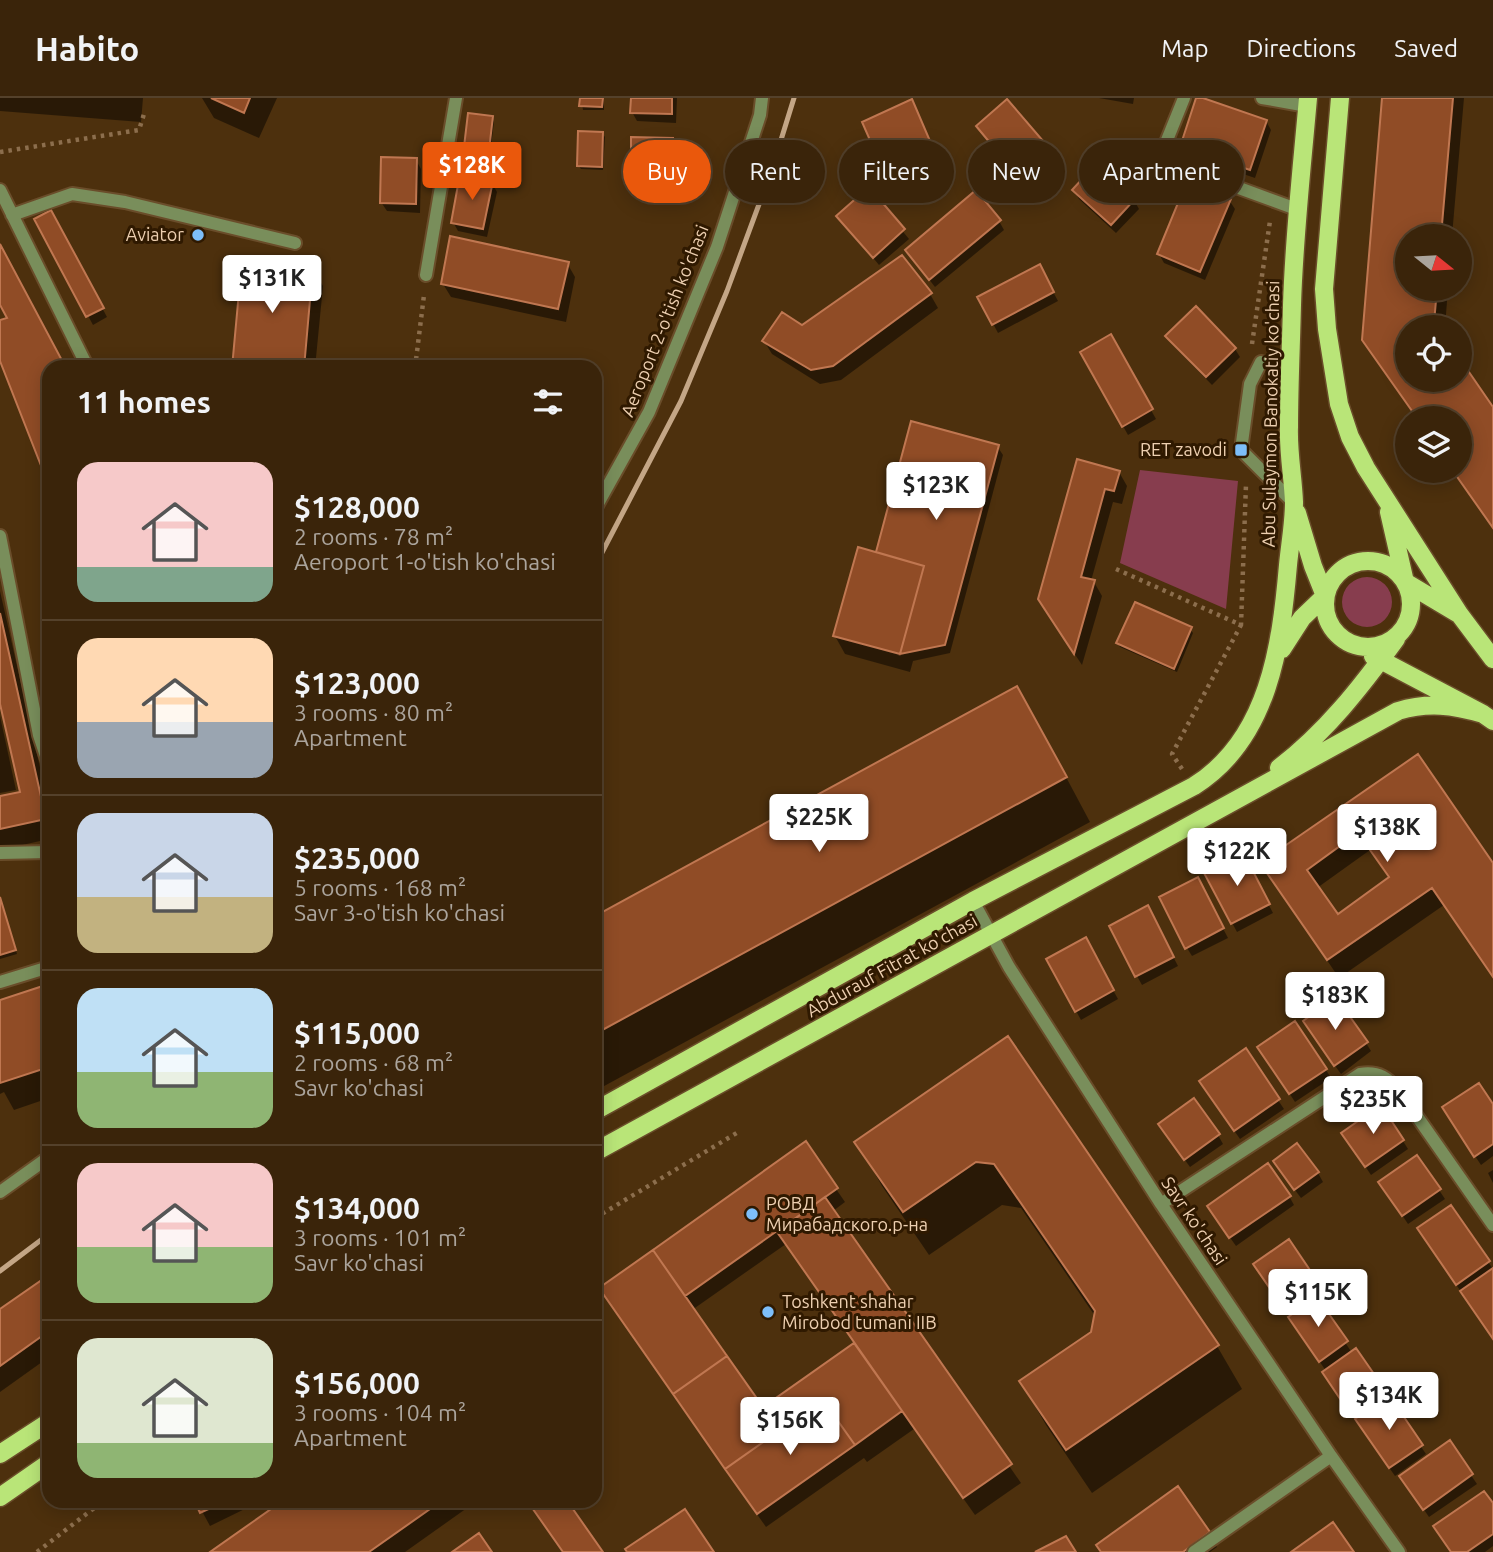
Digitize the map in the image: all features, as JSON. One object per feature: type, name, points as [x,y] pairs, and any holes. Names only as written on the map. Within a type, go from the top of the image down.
[{"type":"main road","points":[[1340,98],[1324,289],[1326,329],[1339,404],[1350,437],[1385,498],[1460,615],[1493,658]]},
{"type":"main road","name":"Abu Sulaymon Banokatiy ko'chasi","points":[[1194,786],[1222,763],[1247,731],[1265,696],[1285,606],[1294,503],[1289,430],[1292,302],[1308,102]]},
{"type":"main road","points":[[1354,646],[1381,646],[1392,640],[1402,631],[1411,607],[1385,498]]},
{"type":"main road","points":[[1294,503],[1325,596]]},
{"type":"main road","points":[[1460,615],[1405,582],[1385,565],[1360,562],[1348,566],[1337,573],[1325,596],[1324,609],[1334,632],[1354,646],[1488,718]]},
{"type":"main road","points":[[1275,659],[1302,618],[1325,596]]},
{"type":"main road","name":"Abdurauf Fitrat ko'chasi","points":[[1210,816],[1277,770],[1323,729],[1356,695],[1402,631]]},
{"type":"main road","name":"Abdurauf Fitrat ko'chasi","points":[[602,1148],[1398,711],[1417,705],[1438,704],[1461,707],[1488,718]]},
{"type":"main road","name":"Abdurauf Fitrat ko'chasi","points":[[602,1107],[973,901],[1194,786]]},
{"type":"main road","points":[[0,1454],[42,1427]]},
{"type":"main road","points":[[0,1497],[42,1467]]},
{"type":"street","points":[[426,275],[456,98]]},
{"type":"street","name":"Aeroport 2-o'tish ko'chasi","points":[[602,496],[649,412],[712,260],[760,115],[762,98]]},
{"type":"street","points":[[1184,98],[1163,150],[1239,188],[1299,210]]},
{"type":"street","points":[[1262,98],[1308,102]]},
{"type":"street","points":[[0,190],[84,360]]},
{"type":"street","points":[[12,215],[72,194],[125,202],[295,243]]},
{"type":"street","points":[[1261,362],[1250,384],[1241,450],[1294,503]]},
{"type":"street","points":[[0,536],[42,744]]},
{"type":"street","points":[[0,853],[42,852]]},
{"type":"street","name":"Savr ko'chasi","points":[[973,901],[1009,967],[1161,1204],[1399,1552]]},
{"type":"street","points":[[0,982],[42,969]]},
{"type":"street","points":[[1161,1204],[1360,1074],[1370,1072],[1381,1074],[1400,1092],[1493,1225]]},
{"type":"street","points":[[0,1192],[42,1162]]},
{"type":"street","points":[[1194,1552],[1331,1456]]},
{"type":"path","points":[[0,152],[139,130],[144,114]]},
{"type":"path","points":[[416,360],[426,275]]},
{"type":"path","points":[[1172,754],[1241,625]]},
{"type":"path","points":[[602,1214],[740,1131]]},
{"type":"path","points":[[37,1552],[94,1508]]},
{"type":"shaded area","points":[[1140,470],[1238,481],[1226,609],[1120,563]]},
{"type":"shaded area","points":[[1367,577],[1384,585],[1392,602],[1384,619],[1367,627],[1350,619],[1342,602],[1350,585]]},
{"type":"building","points":[[211,98],[250,98],[244,113]]},
{"type":"building","points":[[580,98],[603,98],[602,107],[579,106]]},
{"type":"building","points":[[631,98],[672,98],[672,114],[630,113]]},
{"type":"building","points":[[1196,98],[1267,120],[1250,170],[1244,168],[1244,140],[1182,140]]},
{"type":"building","points":[[1382,98],[1453,98],[1442,224],[1395,224],[1395,301],[1436,301],[1435,315],[1395,315],[1395,387],[1362,340]]},
{"type":"building","points":[[912,99],[930,140],[870,140],[862,122]]},
{"type":"building","points":[[1007,99],[1042,140],[988,140],[976,126]]},
{"type":"building","points":[[468,113],[493,116],[489,150],[464,147]]},
{"type":"building","points":[[578,131],[603,132],[602,167],[577,166]]},
{"type":"building","points":[[631,137],[673,138],[673,140],[631,140]]},
{"type":"building","points":[[381,157],[417,158],[416,204],[380,203]]},
{"type":"building","points":[[460,174],[493,181],[483,229],[451,223]]},
{"type":"building","points":[[1079,182],[1079,196],[1072,190]]},
{"type":"building","points":[[968,197],[968,203],[987,203],[1001,220],[929,280],[905,250]]},
{"type":"building","points":[[851,203],[883,203],[905,229],[873,258],[836,216]]},
{"type":"building","points":[[1086,203],[1131,203],[1111,225]]},
{"type":"building","points":[[1178,203],[1229,203],[1200,272],[1157,254]]},
{"type":"building","points":[[51,210],[104,308],[86,317],[34,219]]},
{"type":"building","points":[[450,236],[569,262],[558,309],[441,284]]},
{"type":"building","points":[[0,244],[62,360],[42,360],[42,468],[0,361],[0,320],[7,318],[0,305]]},
{"type":"building","points":[[902,255],[932,293],[833,366],[811,370],[762,341],[782,312],[802,325]]},
{"type":"building","points":[[242,259],[313,266],[305,360],[233,360]]},
{"type":"building","points":[[1040,264],[1054,292],[992,325],[977,297]]},
{"type":"building","points":[[1196,306],[1236,348],[1206,377],[1165,336]]},
{"type":"building","points":[[1111,334],[1153,409],[1122,427],[1080,352]]},
{"type":"building","points":[[1472,376],[1493,407],[1493,528],[1461,483],[1472,483],[1472,406],[1409,406],[1399,392],[1472,392]]},
{"type":"building","points":[[911,421],[999,445],[945,645],[900,654],[924,566],[876,552]]},
{"type":"building","points":[[1077,459],[1120,471],[1114,491],[1105,489],[1081,577],[1095,580],[1074,654],[1038,599]]},
{"type":"building","points":[[858,547],[924,566],[900,654],[833,636]]},
{"type":"building","points":[[1135,602],[1192,627],[1174,669],[1116,643]]},
{"type":"building","points":[[0,613],[42,801],[42,820],[0,829],[0,796],[20,792],[0,704]]},
{"type":"building","points":[[1017,686],[1067,777],[602,1030],[602,912]]},
{"type":"building","points":[[1418,754],[1493,863],[1493,977],[1432,888],[1327,960],[1260,863]],"holes":[[[1358,833],[1389,877],[1338,914],[1307,870]]]},
{"type":"building","points":[[1243,852],[1270,904],[1231,924],[1204,873]]},
{"type":"building","points":[[1198,877],[1224,928],[1185,949],[1159,897]]},
{"type":"building","points":[[0,897],[16,950],[0,955]]},
{"type":"building","points":[[1148,905],[1174,957],[1135,977],[1109,926]]},
{"type":"building","points":[[1086,937],[1114,990],[1075,1012],[1046,959]]},
{"type":"building","points":[[42,986],[42,1069],[0,1083],[0,1000]]},
{"type":"building","points":[[1336,997],[1368,1042],[1334,1066],[1303,1021]]},
{"type":"building","points":[[1295,1021],[1327,1069],[1289,1094],[1257,1047]]},
{"type":"building","points":[[1008,1036],[1219,1345],[1066,1450],[1019,1381],[1091,1332],[1095,1311],[994,1164],[976,1162],[903,1212],[854,1142]]},
{"type":"building","points":[[1246,1048],[1280,1099],[1234,1131],[1199,1081]]},
{"type":"building","points":[[1479,1083],[1493,1104],[1493,1144],[1474,1157],[1442,1107]]},
{"type":"building","points":[[1194,1098],[1220,1134],[1184,1160],[1158,1124]]},
{"type":"building","points":[[1381,1105],[1404,1140],[1365,1167],[1341,1133]]},
{"type":"building","name":"РОВД Мирабадского.р-на","points":[[806,1141],[838,1188],[685,1296],[653,1250]]},
{"type":"building","points":[[1297,1143],[1319,1172],[1294,1190],[1273,1161]]},
{"type":"building","points":[[1417,1155],[1441,1189],[1402,1216],[1378,1182]]},
{"type":"building","points":[[1268,1163],[1291,1196],[1229,1238],[1207,1206]]},
{"type":"building","points":[[825,1197],[1012,1464],[963,1498],[777,1232]]},
{"type":"building","points":[[1451,1205],[1490,1261],[1456,1285],[1417,1228]]},
{"type":"building","points":[[1289,1239],[1320,1285],[1284,1309],[1253,1264]]},
{"type":"building","points":[[653,1250],[727,1356],[673,1394],[602,1292],[602,1286]]},
{"type":"building","points":[[1493,1268],[1493,1339],[1460,1291]]},
{"type":"building","points":[[42,1280],[42,1336],[0,1366],[0,1309]]},
{"type":"building","points":[[1317,1297],[1348,1341],[1319,1362],[1288,1317]]},
{"type":"building","points":[[854,1343],[902,1411],[855,1445],[823,1400],[725,1469],[673,1394],[727,1356],[763,1407]]},
{"type":"building","points":[[1356,1348],[1383,1387],[1349,1412],[1322,1372]]},
{"type":"building","points":[[1389,1395],[1423,1445],[1389,1468],[1355,1419]]},
{"type":"building","points":[[823,1400],[855,1445],[757,1514],[725,1469]]},
{"type":"building","points":[[1450,1440],[1473,1474],[1423,1510],[1399,1476]]},
{"type":"building","points":[[1178,1486],[1210,1532],[1183,1552],[1101,1552],[1096,1545]]},
{"type":"building","points":[[1484,1491],[1493,1503],[1493,1534],[1467,1552],[1451,1552],[1433,1526]]},
{"type":"building","points":[[198,1508],[211,1508],[200,1513]]},
{"type":"building","points":[[272,1508],[431,1508],[369,1552],[210,1552]]},
{"type":"building","points":[[532,1508],[572,1508],[603,1552],[563,1552]]},
{"type":"building","points":[[685,1509],[714,1552],[627,1552],[625,1549]]},
{"type":"building","points":[[1333,1522],[1354,1552],[1291,1552]]},
{"type":"building","points":[[479,1533],[492,1552],[452,1552]]},
{"type":"building","points":[[1066,1536],[1076,1552],[1035,1552]]},
{"type":"railway","points":[[602,553],[681,401],[727,291],[772,169],[794,98]]},
{"type":"railway","points":[[0,1271],[42,1239]]},
{"type":"place","name":"Aviator","points":[[198,235]]},
{"type":"place","name":"RET zavodi","points":[[1241,450]]},
{"type":"place","name":"РОВД Мирабадского.р-на","points":[[752,1214]]},
{"type":"place","name":"Toshkent shahar Mirobod tumani IIB","points":[[768,1312]]}]
